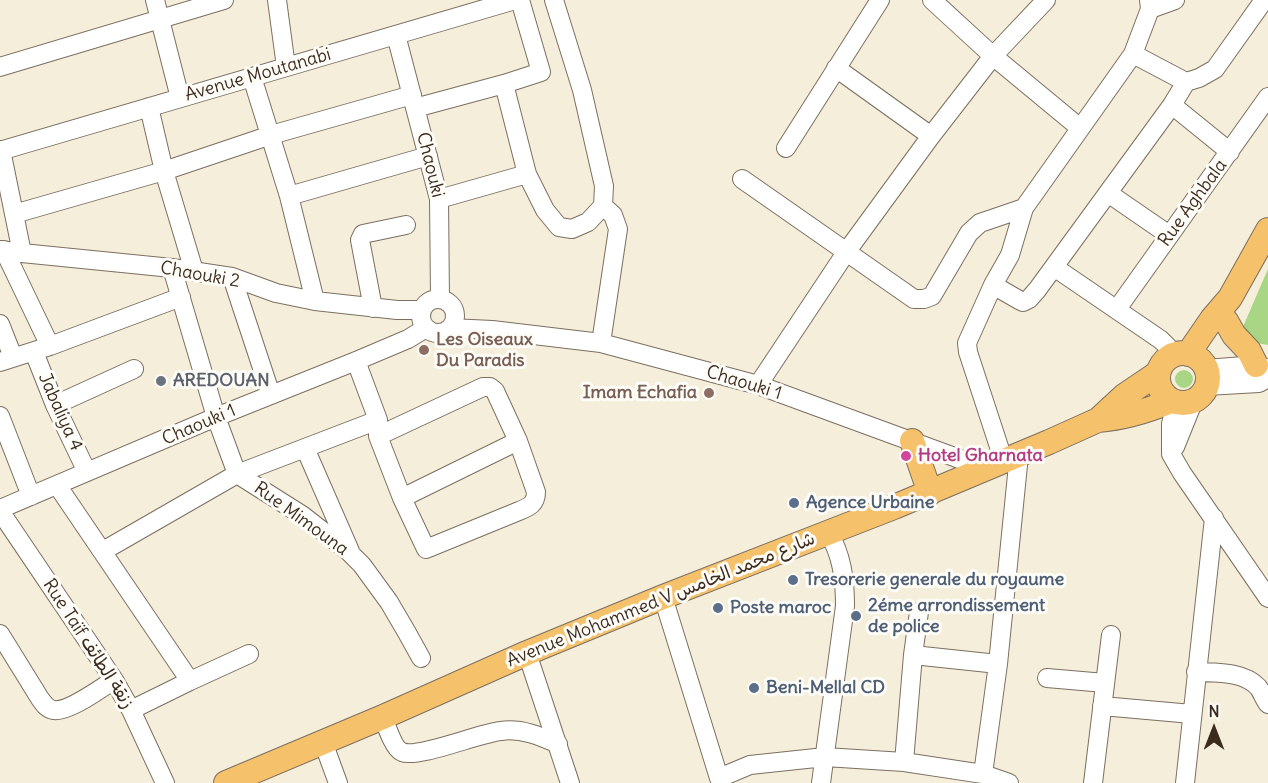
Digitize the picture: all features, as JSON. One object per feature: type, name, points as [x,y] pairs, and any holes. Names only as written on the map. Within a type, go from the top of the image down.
[{"type":"main road","name":"Avenue Mohammed V شارع محمد الخامس","points":[[226,783],[527,653],[1003,462],[1098,420],[1124,396],[1186,378],[1228,310],[1268,230]]},
{"type":"main road","points":[[1228,310],[1234,335],[1264,371]]},
{"type":"main road","points":[[912,441],[930,493]]},
{"type":"street","points":[[155,0],[180,98]]},
{"type":"street","points":[[277,0],[286,67]]},
{"type":"street","points":[[14,214],[164,171],[271,135],[414,101],[504,84],[541,72],[520,0]]},
{"type":"street","points":[[504,84],[527,174],[545,210],[559,227],[572,230],[588,222],[603,206],[604,186],[584,101],[554,0]]},
{"type":"street","points":[[786,148],[880,0]]},
{"type":"street","points":[[932,0],[993,57],[1080,128]]},
{"type":"street","points":[[758,385],[847,251],[931,136],[993,57],[1046,0]]},
{"type":"street","points":[[983,774],[998,664],[1003,462],[967,343],[993,285],[1010,255],[1024,208],[1133,54],[1150,4],[1175,0]]},
{"type":"street","points":[[993,285],[1023,302],[1037,290],[1172,105],[1186,82],[1215,69],[1264,0]]},
{"type":"street","points":[[0,67],[215,1]]},
{"type":"street","name":"Avenue Moutanabi","points":[[0,150],[502,2]]},
{"type":"street","name":"Chaouki","points":[[396,35],[440,199],[440,298]]},
{"type":"street","points":[[1133,54],[1186,82]]},
{"type":"street","points":[[836,68],[931,136]]},
{"type":"street","points":[[252,77],[289,196],[315,301]]},
{"type":"street","name":"Rue Aghbala","points":[[1117,309],[1268,97]]},
{"type":"street","points":[[1172,105],[1230,152]]},
{"type":"street","points":[[149,107],[164,171],[194,271]]},
{"type":"street","points":[[0,150],[22,253]]},
{"type":"street","points":[[289,196],[428,156]]},
{"type":"street","points":[[440,199],[527,174]]},
{"type":"street","points":[[742,179],[914,299],[932,296],[969,233],[980,223],[1024,208]]},
{"type":"street","points":[[1108,193],[1169,235]]},
{"type":"street","points":[[601,343],[618,229],[613,215],[603,206]]},
{"type":"street","points":[[373,308],[360,240],[363,234],[406,225]]},
{"type":"street","name":"Chaouki 2","points":[[2,250],[232,276],[276,293],[315,301],[397,310],[425,322]]},
{"type":"street","name":"Jabaliya 4","points":[[2,250],[42,349],[55,405],[87,472]]},
{"type":"street","points":[[1054,267],[1167,346],[1186,378],[1171,424],[1171,454],[1268,598]]},
{"type":"street","name":"Rue Mimouna","points":[[172,268],[216,417],[237,474],[302,515],[352,555],[389,602],[421,658]]},
{"type":"street","points":[[232,276],[271,395]]},
{"type":"street","points":[[0,324],[7,360],[181,297]]},
{"type":"street","points":[[440,298],[450,303],[453,321],[440,333],[425,322],[427,303],[440,298]]},
{"type":"street","name":"Chaouki 1","points":[[453,321],[492,330],[601,343],[758,385],[912,441],[1003,462]]},
{"type":"street","name":"Chaouki 1","points":[[0,510],[216,417],[408,339],[426,328],[425,322]]},
{"type":"street","points":[[356,361],[402,498],[426,549],[530,506],[536,499],[536,492],[518,441],[402,498]]},
{"type":"street","points":[[55,405],[134,369]]},
{"type":"street","points":[[1186,378],[1237,385],[1259,382],[1264,371]]},
{"type":"street","name":"Rue Mimouna","points":[[103,551],[237,474],[305,448],[378,428],[483,387],[490,387],[495,391],[518,441]]},
{"type":"street","points":[[0,416],[31,496]]},
{"type":"street","points":[[305,448],[352,555]]},
{"type":"street","points":[[57,485],[190,681]]},
{"type":"street","name":"Rue Taïf زنقة الطائف","points":[[0,510],[114,680],[131,710],[165,783]]},
{"type":"street","points":[[1185,783],[1214,518]]},
{"type":"street","points":[[821,783],[845,606],[845,585],[840,555],[828,532]]},
{"type":"street","points":[[663,597],[713,781],[750,765],[825,757],[904,762],[983,774],[1009,783]]},
{"type":"street","points":[[904,762],[919,612]]},
{"type":"street","points":[[1093,783],[1111,635]]},
{"type":"street","points":[[2,641],[50,709],[58,711],[70,706],[114,680]]},
{"type":"street","points":[[527,653],[570,783]]},
{"type":"street","points":[[131,710],[249,654]]},
{"type":"street","points":[[913,655],[998,664]]},
{"type":"street","points":[[1197,672],[1235,675],[1248,679],[1258,688],[1268,704]]},
{"type":"street","points":[[1047,678],[1105,683]]},
{"type":"street","points":[[1102,706],[1192,714]]},
{"type":"street","points":[[383,717],[396,747],[403,753],[418,752],[488,733],[508,730],[538,736],[558,744]]},
{"type":"street","points":[[323,742],[338,783]]},
{"type":"green space","points":[[1268,269],[1268,345],[1251,342],[1242,329]]},
{"type":"green space","points":[[1180,370],[1188,370],[1193,375],[1191,386],[1180,388],[1175,383],[1175,375]]},
{"type":"place","name":"Les Oiseaux Du Paradis","points":[[424,350]]},
{"type":"place","name":"AREDOUAN","points":[[161,381]]},
{"type":"place","name":"Imam Echafia","points":[[709,393]]},
{"type":"place","name":"Hotel Gharnata","points":[[906,456]]},
{"type":"place","name":"Agence Urbaine","points":[[794,503]]},
{"type":"place","name":"Tresorerie generale du royaume","points":[[793,580]]},
{"type":"place","name":"Poste maroc","points":[[718,608]]},
{"type":"place","name":"2éme arrondissement de police","points":[[856,616]]},
{"type":"place","name":"Beni-Mellal CD","points":[[754,688]]}]
